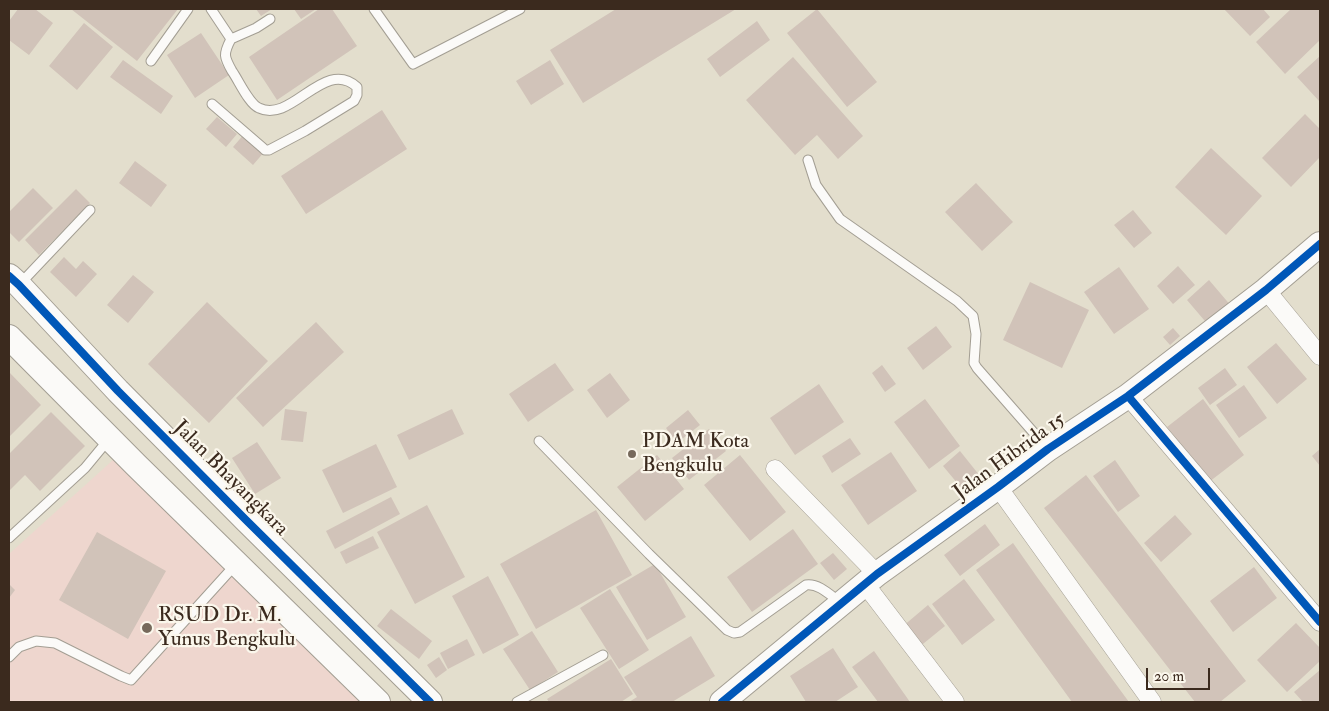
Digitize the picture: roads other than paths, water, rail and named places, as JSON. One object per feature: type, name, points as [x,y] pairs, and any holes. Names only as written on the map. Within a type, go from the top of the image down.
[{"type":"street","name":"Jalan Hibrida 15","points":[[722,702],[871,579],[1048,449],[1128,396],[1266,290],[1320,244]]},
{"type":"street","name":"Jalan Bhayangkara","points":[[14,280],[118,391],[430,702]]},
{"type":"street","points":[[1266,290],[1320,356]]},
{"type":"street","points":[[9,337],[136,466],[378,702]]},
{"type":"street","points":[[1128,396],[1320,622]]},
{"type":"street","points":[[775,469],[871,579],[955,702]]},
{"type":"street","points":[[998,487],[1152,702]]},
{"type":"lane","points":[[151,61],[188,9]]},
{"type":"lane","points":[[211,9],[231,39]]},
{"type":"lane","points":[[374,9],[413,64],[520,9]]},
{"type":"lane","points":[[212,104],[263,148],[269,150],[354,100],[357,95],[357,87],[350,81],[342,78],[328,80],[279,109],[270,111],[259,108],[252,103],[226,61],[225,52],[231,39],[256,28],[270,19]]},
{"type":"lane","points":[[808,160],[816,185],[840,219],[958,301],[973,316],[976,334],[974,363],[1048,449]]},
{"type":"lane","points":[[14,280],[90,210]]},
{"type":"lane","points":[[9,538],[85,468],[110,438]]},
{"type":"lane","points":[[539,441],[649,554],[727,630],[734,633],[740,632],[806,585],[817,586],[841,604]]},
{"type":"lane","points":[[9,657],[19,647],[36,641],[55,643],[131,680],[236,563]]},
{"type":"lane","points":[[517,702],[603,655]]},
{"type":"place","name":"PDAM Kota Bengkulu","points":[[632,454]]},
{"type":"place","name":"RSUD Dr. M. Yunus Bengkulu","points":[[147,628]]}]
